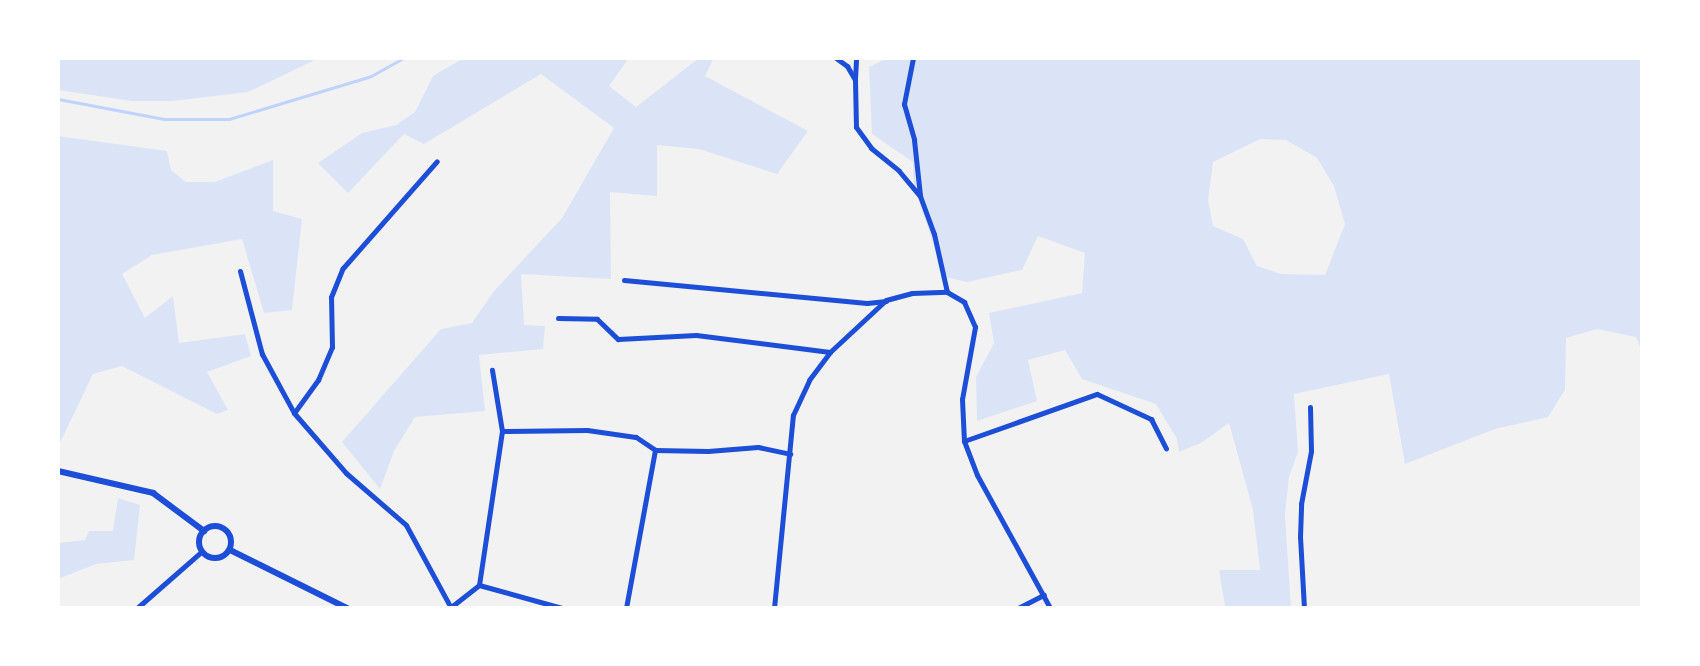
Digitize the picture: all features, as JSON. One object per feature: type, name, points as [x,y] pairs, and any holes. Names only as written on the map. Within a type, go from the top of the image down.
[{"type":"main road","points":[[58,471],[153,493],[204,531]]},
{"type":"main road","points":[[212,526],[227,530],[231,540],[230,550],[216,558],[202,551],[199,540],[204,531],[212,526]]},
{"type":"main road","points":[[230,550],[347,608]]},
{"type":"street","points":[[836,58],[847,66],[855,80]]},
{"type":"street","points":[[856,58],[856,127],[871,148],[899,171],[920,196]]},
{"type":"street","points":[[913,58],[904,104],[914,140],[920,196],[934,234],[947,292]]},
{"type":"street","points":[[294,413],[318,380],[332,347],[331,297],[343,268],[437,161]]},
{"type":"street","points":[[240,271],[262,354],[294,413],[346,473],[406,525],[451,608],[479,585],[502,431],[492,370]]},
{"type":"street","points":[[624,280],[867,303],[912,293],[947,292],[964,302],[975,327],[962,399],[964,441],[977,475],[1050,608]]},
{"type":"street","points":[[774,608],[793,415],[809,380],[830,352],[886,300]]},
{"type":"street","points":[[558,318],[597,319],[618,339],[696,335],[830,352]]},
{"type":"street","points":[[964,441],[1097,394],[1151,419],[1166,448]]},
{"type":"street","points":[[1304,608],[1300,537],[1301,504],[1311,451],[1310,407]]},
{"type":"street","points":[[502,431],[587,430],[636,437],[655,450],[708,451],[758,447],[790,454]]},
{"type":"street","points":[[626,608],[655,450]]},
{"type":"street","points":[[137,608],[202,551]]},
{"type":"street","points":[[479,585],[562,608]]},
{"type":"street","points":[[1018,608],[1044,595]]},
{"type":"shaded area","points":[[58,58],[319,58],[248,92],[173,101],[132,101],[58,90]]},
{"type":"shaded area","points":[[464,58],[629,58],[609,86],[636,107],[699,58],[714,58],[705,76],[808,131],[777,174],[699,149],[657,145],[657,196],[610,192],[611,279],[521,274],[524,325],[545,326],[543,349],[479,355],[485,411],[415,417],[394,451],[380,489],[342,442],[441,329],[472,323],[494,291],[562,218],[614,128],[541,74],[424,144],[404,134],[348,193],[318,163],[362,133],[396,125],[415,112],[433,76]]},
{"type":"shaded area","points":[[887,58],[1642,58],[1642,352],[1636,337],[1597,329],[1566,338],[1565,390],[1548,417],[1495,429],[1405,464],[1389,374],[1294,394],[1298,452],[1289,477],[1285,515],[1291,608],[1216,608],[1225,606],[1219,570],[1260,570],[1253,510],[1229,423],[1201,443],[1179,452],[1177,439],[1156,404],[1082,379],[1065,350],[1028,360],[1037,401],[977,421],[976,377],[994,343],[989,313],[1082,293],[1085,253],[1038,236],[1022,270],[967,282],[945,277],[914,187],[913,162],[872,134],[869,67]],"holes":[[[1260,139],[1286,140],[1317,158],[1334,186],[1345,224],[1325,275],[1281,274],[1257,266],[1243,239],[1213,226],[1208,200],[1213,162]]]},
{"type":"shaded area","points":[[58,136],[167,151],[171,170],[186,182],[215,182],[273,160],[273,211],[302,219],[292,310],[264,313],[242,239],[152,255],[122,274],[145,318],[173,296],[179,343],[245,334],[251,356],[207,372],[228,410],[217,414],[122,366],[93,374],[58,447]]},
{"type":"shaded area","points":[[118,498],[140,505],[134,560],[96,564],[58,579],[58,543],[85,540],[89,531],[113,531]]},
{"type":"waterway","points":[[58,99],[164,119],[229,119],[371,76],[403,58]]}]
